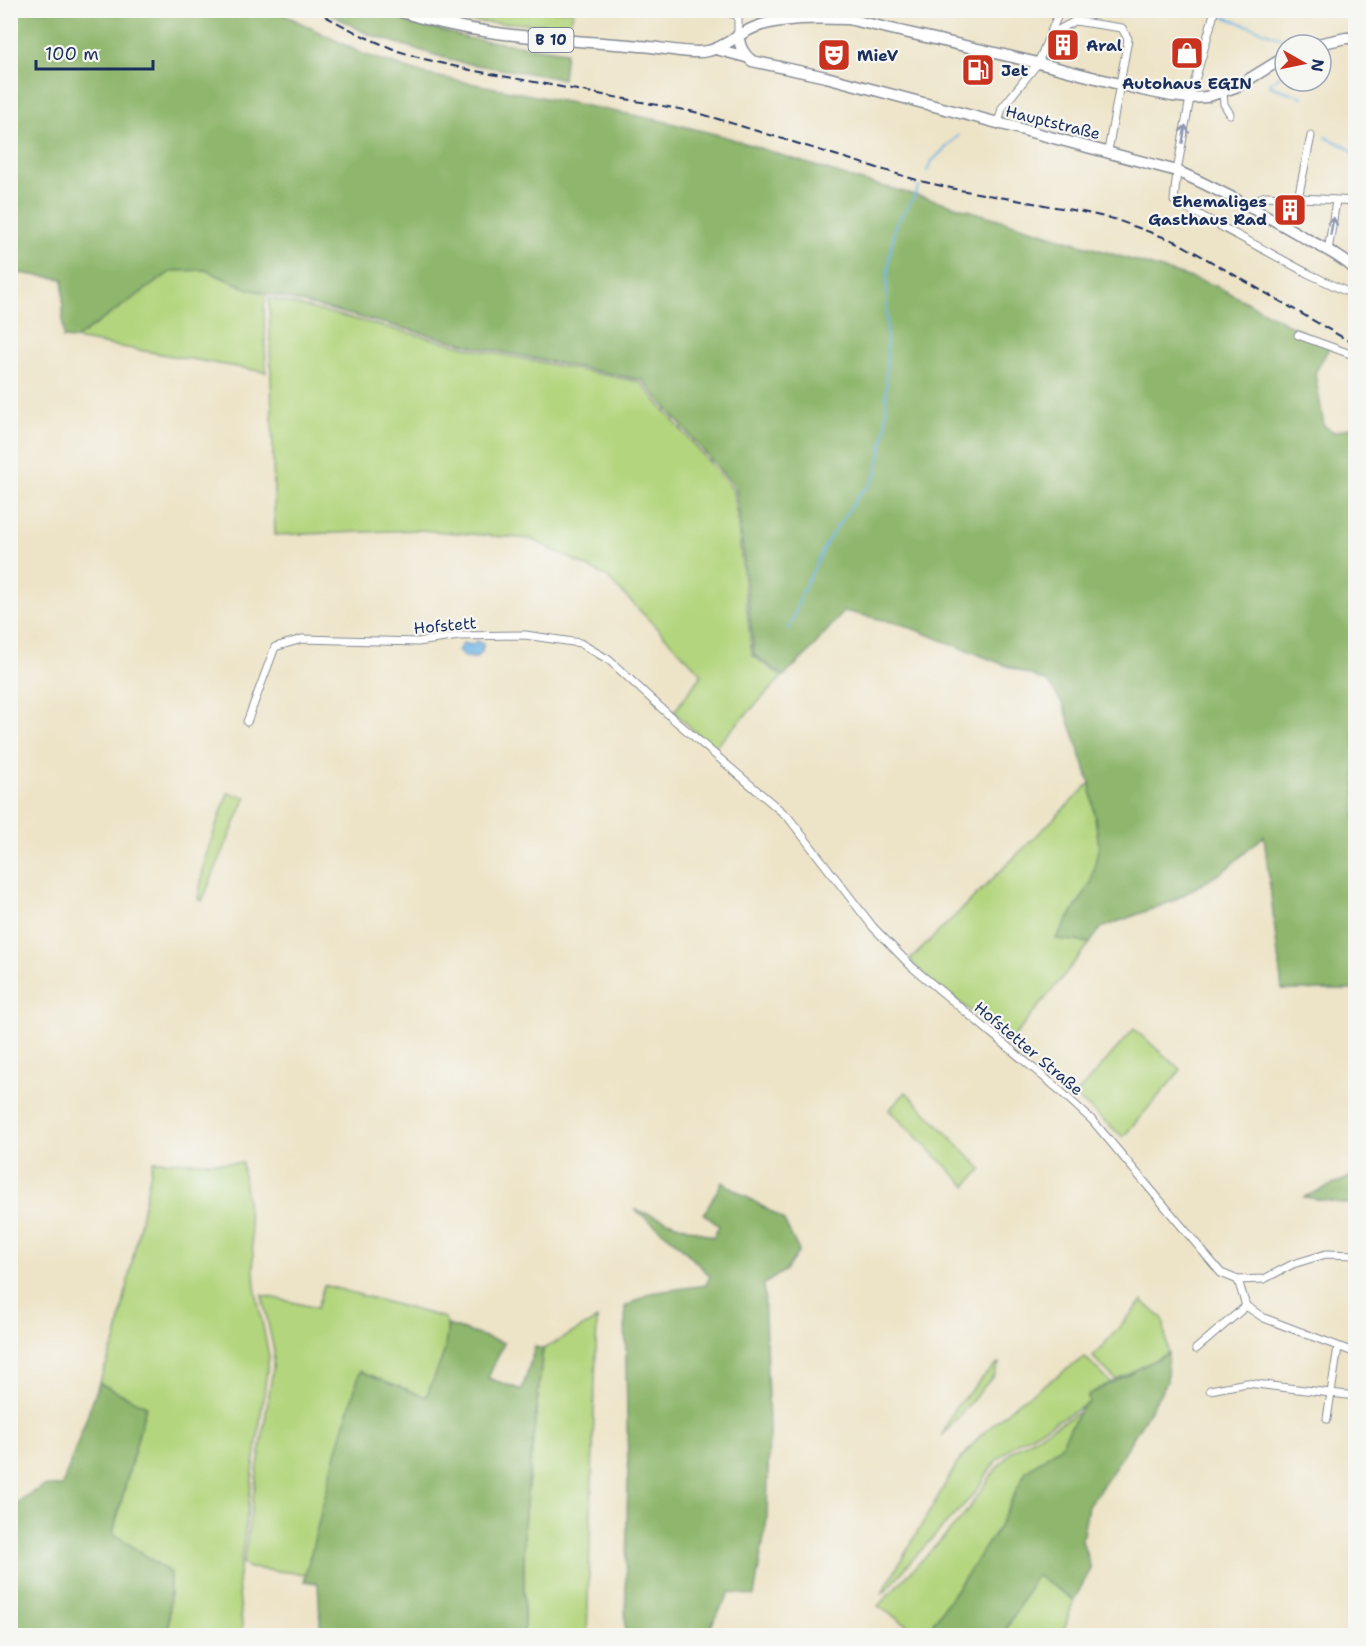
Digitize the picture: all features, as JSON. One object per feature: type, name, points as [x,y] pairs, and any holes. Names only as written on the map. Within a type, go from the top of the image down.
[{"type":"main road","name":"B 10","points":[[403,12],[467,29],[527,38],[697,52],[716,49],[738,35],[771,23],[828,18],[848,19],[1120,84],[1190,98],[1223,93],[1273,64]]},
{"type":"main road","points":[[738,35],[740,46],[746,57]]},
{"type":"main road","points":[[1333,41],[1356,38]]},
{"type":"main road","name":"Hauptstraße","points":[[716,49],[746,57],[752,61],[826,77],[1177,171],[1250,207],[1345,260],[1356,270]]},
{"type":"street","points":[[716,10],[738,15],[738,35]]},
{"type":"street","points":[[998,123],[1002,108],[1038,63],[1060,10]]},
{"type":"street","points":[[1214,14],[1190,98],[1174,201],[1307,273],[1356,296]]},
{"type":"street","points":[[1051,34],[1075,21],[1122,28],[1128,39],[1108,151]]},
{"type":"street","points":[[1223,93],[1224,104],[1230,114]]},
{"type":"street","points":[[1298,198],[1311,136]]},
{"type":"street","points":[[1250,207],[1256,200],[1265,196],[1356,201]]},
{"type":"street","points":[[1328,251],[1336,201]]},
{"type":"street","points":[[1298,335],[1356,356]]},
{"type":"street","name":"Hofstett","points":[[247,722],[274,647],[302,639],[418,642],[459,636],[525,635],[580,643],[609,660],[671,717]]},
{"type":"street","name":"Hofstetter Straße","points":[[671,717],[788,817],[873,927],[912,967],[1057,1088],[1093,1121],[1210,1261],[1221,1273],[1238,1280]]},
{"type":"street","points":[[1356,1255],[1326,1254],[1293,1264],[1264,1279],[1238,1280],[1246,1306],[1264,1318],[1356,1353]]},
{"type":"street","points":[[1196,1349],[1246,1306]]},
{"type":"street","points":[[1327,1419],[1338,1347]]},
{"type":"street","points":[[1210,1390],[1247,1383],[1356,1396]]},
{"type":"green space","points":[[275,10],[363,54],[424,74],[658,120],[723,136],[855,179],[942,202],[1214,285],[1330,346],[1315,373],[1324,426],[1334,432],[1355,426],[1355,990],[1282,990],[1264,836],[1224,871],[1173,901],[1101,928],[1090,943],[1056,939],[1091,883],[1099,845],[1090,783],[1064,706],[1048,682],[901,624],[844,611],[808,653],[784,676],[754,655],[736,489],[642,380],[477,347],[249,289],[205,270],[172,271],[75,339],[63,338],[63,279],[11,272],[11,11]]},
{"type":"green space","points":[[325,11],[378,11],[467,38],[566,52],[563,79],[458,62],[368,34]]},
{"type":"green space","points":[[430,11],[574,11],[569,25],[471,22]]},
{"type":"green space","points":[[205,270],[249,289],[266,293],[264,308],[266,372],[75,339],[172,271]]},
{"type":"green space","points":[[269,298],[478,350],[640,382],[734,491],[752,655],[782,677],[713,749],[674,712],[702,674],[606,576],[531,539],[420,530],[275,535]]},
{"type":"green space","points":[[1090,783],[1099,845],[1091,883],[1056,939],[1090,943],[1010,1042],[931,982],[910,960]]},
{"type":"green space","points":[[228,793],[246,797],[202,901],[198,899],[206,855]]},
{"type":"green space","points":[[1134,1029],[1181,1070],[1123,1137],[1075,1096]]},
{"type":"green space","points":[[906,1092],[982,1169],[966,1186],[889,1110]]},
{"type":"green space","points":[[153,1161],[242,1163],[252,1241],[255,1287],[269,1356],[238,1582],[243,1635],[169,1635],[170,1573],[113,1533],[146,1406],[99,1383],[116,1339]]},
{"type":"green space","points":[[1355,1175],[1355,1205],[1304,1197]]},
{"type":"green space","points":[[722,1182],[783,1219],[799,1251],[786,1270],[764,1284],[769,1428],[767,1520],[754,1596],[730,1592],[706,1635],[625,1635],[628,1471],[625,1307],[650,1293],[706,1285],[710,1276],[676,1242],[634,1209],[713,1237],[719,1226],[704,1214]]},
{"type":"green space","points":[[324,1285],[445,1318],[447,1337],[445,1347],[426,1397],[360,1372],[306,1574],[249,1568],[243,1564],[274,1351],[262,1295],[317,1308]]},
{"type":"green space","points":[[1142,1301],[1163,1319],[1168,1353],[1116,1380],[1093,1357]]},
{"type":"green space","points":[[597,1319],[587,1635],[524,1636],[524,1523],[543,1349]]},
{"type":"green space","points":[[448,1325],[504,1343],[488,1378],[522,1390],[535,1347],[543,1349],[524,1523],[524,1635],[321,1635],[318,1583],[304,1581],[333,1464],[360,1371],[426,1397],[444,1353]]},
{"type":"green space","points":[[1168,1353],[1167,1382],[1109,1477],[1088,1506],[1082,1540],[1091,1569],[1074,1600],[1036,1575],[1003,1635],[925,1635],[997,1530],[1026,1471],[1060,1447],[1082,1407],[1089,1403],[1088,1395]]},
{"type":"green space","points":[[1085,1357],[1111,1383],[1088,1395],[1089,1403],[1015,1444],[996,1461],[974,1494],[881,1595],[957,1464],[980,1436],[1016,1404]]},
{"type":"green space","points":[[1000,1362],[994,1375],[942,1436],[954,1409]]},
{"type":"green space","points":[[99,1383],[146,1406],[113,1533],[170,1573],[169,1635],[11,1635],[11,1505],[43,1486],[62,1486]]},
{"type":"green space","points":[[1079,1412],[1060,1447],[1026,1471],[997,1530],[925,1635],[878,1606],[962,1518],[996,1469],[1012,1451]]},
{"type":"green space","points":[[1036,1575],[1074,1600],[1062,1635],[1003,1636]]},
{"type":"water","points":[[477,641],[483,644],[482,652],[476,658],[465,657],[458,651],[463,643],[471,645]]},
{"type":"waterway","points":[[1206,10],[1273,35]]},
{"type":"waterway","points":[[1273,81],[1270,86],[1273,87]]},
{"type":"waterway","points":[[1291,93],[1303,97]]},
{"type":"waterway","points":[[927,171],[932,161],[959,135]]},
{"type":"waterway","points":[[1325,137],[1345,146],[1356,155]]},
{"type":"waterway","points":[[789,630],[802,593],[828,540],[861,492],[876,476],[886,428],[889,257],[895,225],[919,186]]},
{"type":"railway","points":[[313,10],[365,37],[424,59],[470,70],[695,112],[920,181],[1114,219],[1177,242],[1356,345]]},
{"type":"place","name":"Aral","points":[[1063,45]]},
{"type":"place","name":"Autohaus EGIN","points":[[1187,53]]},
{"type":"place","name":"MieV","points":[[834,55]]},
{"type":"place","name":"Jet","points":[[978,70]]},
{"type":"place","name":"Ehemaliges Gasthaus Rad","points":[[1290,210]]}]
